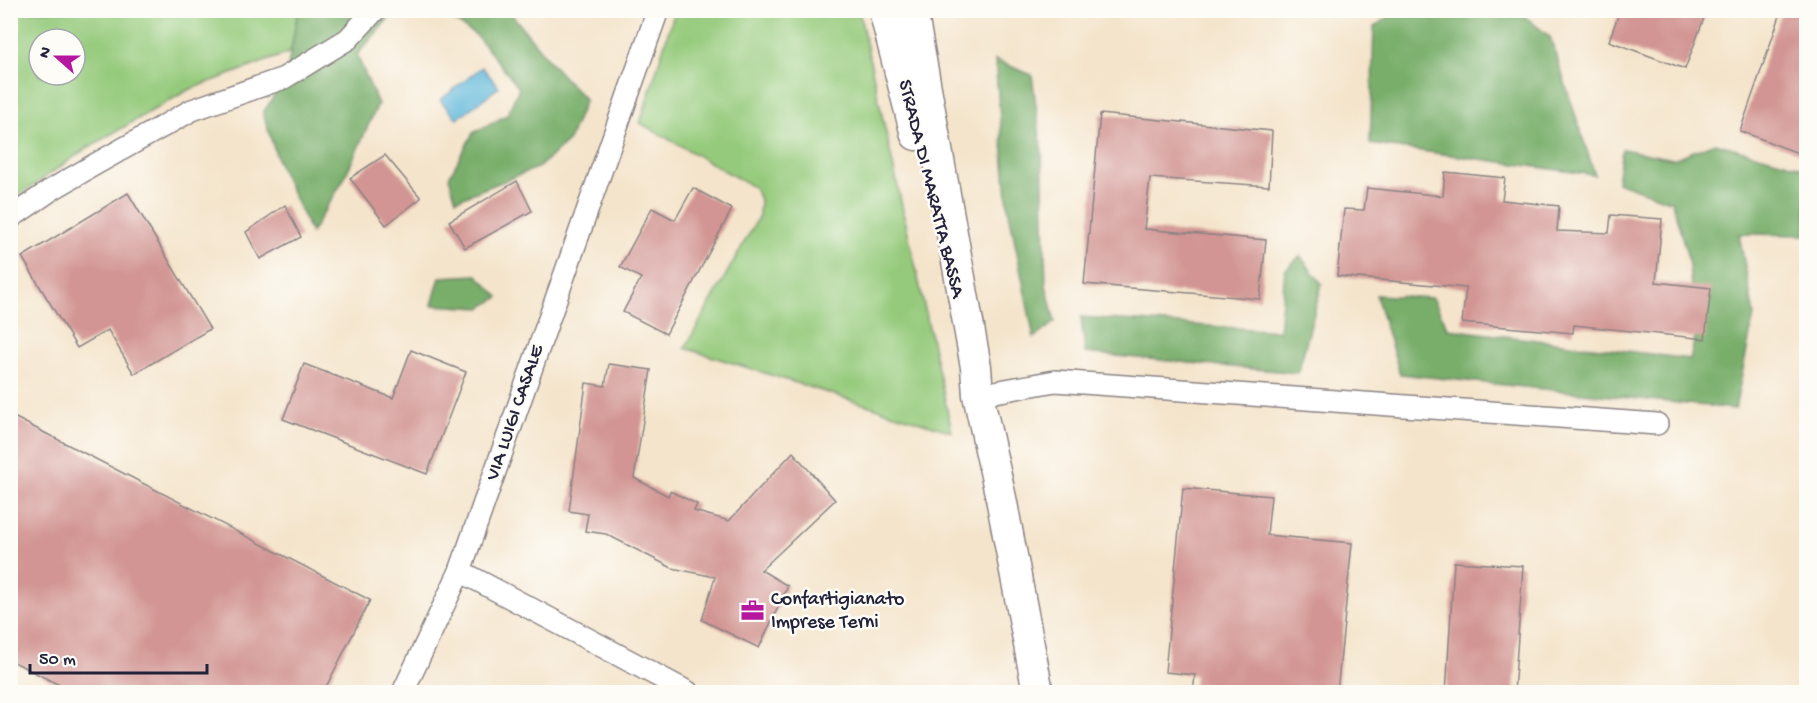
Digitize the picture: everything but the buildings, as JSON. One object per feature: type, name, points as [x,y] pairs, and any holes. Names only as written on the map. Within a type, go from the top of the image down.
[{"type":"main road","name":"STRADA DI MARATTA BASSA","points":[[884,10],[977,381]]},
{"type":"main road","name":"STRADA DI MARATTA BASSA","points":[[912,10],[977,381],[1038,693]]},
{"type":"street","points":[[10,218],[51,190],[192,110],[284,78],[348,39],[375,10]]},
{"type":"street","name":"VIA LUIGI CASALE","points":[[403,693],[460,571],[658,10]]},
{"type":"street","points":[[977,381],[1055,381],[1657,424]]},
{"type":"street","points":[[460,571],[688,693]]},
{"type":"green space","points":[[17,11],[298,11],[291,52],[188,90],[87,148],[11,201],[10,29]]},
{"type":"green space","points":[[298,11],[395,11],[357,55],[378,104],[343,181],[311,233],[279,165],[263,113],[286,77]]},
{"type":"green space","points":[[444,11],[509,11],[550,62],[585,100],[569,140],[539,167],[456,200],[449,177],[473,133],[507,115],[519,88],[477,36],[450,18]]},
{"type":"green space","points":[[675,11],[859,11],[952,432],[685,348],[759,216],[760,200],[755,188],[640,123]]},
{"type":"green space","points":[[1396,11],[1518,11],[1550,37],[1595,175],[1370,144],[1374,27]]},
{"type":"green space","points":[[995,60],[1032,75],[1042,153],[1046,285],[1055,322],[1034,338],[1008,208]]},
{"type":"green space","points":[[1715,143],[1806,168],[1806,235],[1739,234],[1754,315],[1735,409],[1400,374],[1376,295],[1433,298],[1448,329],[1690,359],[1696,333],[1688,258],[1672,202],[1617,182],[1622,149],[1673,159]]},
{"type":"green space","points":[[1300,256],[1322,284],[1298,373],[1085,353],[1081,317],[1279,331],[1285,270]]},
{"type":"green space","points":[[477,275],[499,297],[481,308],[432,305],[440,277]]},
{"type":"water","points":[[482,67],[499,87],[457,119],[440,100]]},
{"type":"place","name":"Confartigianato Imprese Terni","points":[[753,611]]}]
